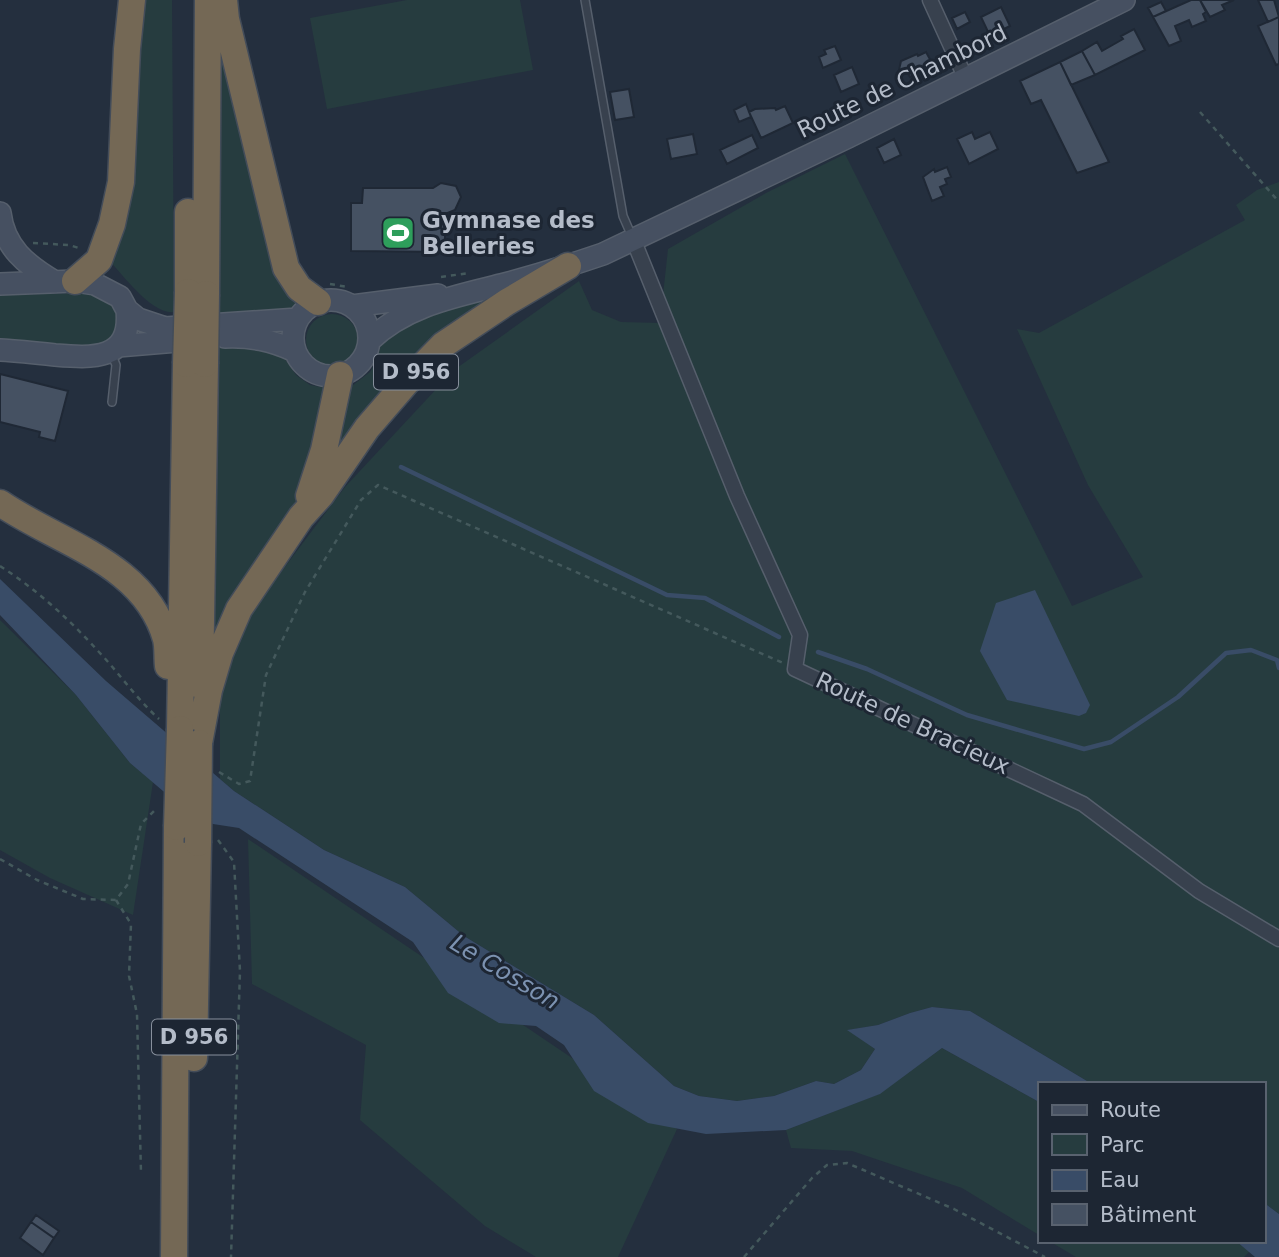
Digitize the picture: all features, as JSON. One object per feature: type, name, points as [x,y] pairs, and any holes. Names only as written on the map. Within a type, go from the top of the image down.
[{"type":"highway","points":[[65,282],[99,260],[112,224],[121,182],[132,0]]},
{"type":"highway","name":"D 956","points":[[190,0],[197,293]]},
{"type":"highway","name":"D 956","points":[[174,1257],[177,827],[208,0]]},
{"type":"highway","points":[[224,0],[226,19],[286,268],[299,288],[318,302]]},
{"type":"highway","name":"D 956","points":[[181,732],[209,690],[228,630],[239,609],[301,517],[321,495],[367,428],[443,345],[507,302],[568,266]]},
{"type":"highway","name":"D 956","points":[[301,517],[324,450],[340,375]]},
{"type":"highway","name":"D 956","points":[[0,503],[117,569],[146,598],[166,640],[170,687],[181,732],[198,843],[192,1257]]},
{"type":"main road","name":"Route de Chambord","points":[[461,294],[603,254],[1124,0]]},
{"type":"main road","points":[[0,213],[12,249],[26,263],[65,282]]},
{"type":"main road","points":[[0,284],[65,282],[96,284],[108,290],[120,297],[127,310],[128,323],[114,350]]},
{"type":"main road","points":[[461,294],[405,315],[382,328],[369,341],[360,363],[340,375],[318,374],[300,361],[295,351],[293,340],[298,319],[318,302],[330,300],[352,306],[424,295],[461,294]]},
{"type":"main road","points":[[352,306],[365,321],[369,341]]},
{"type":"main road","points":[[127,310],[150,324],[165,328],[298,319]]},
{"type":"main road","points":[[0,349],[86,357],[114,350],[246,336],[270,341],[295,351]]},
{"type":"street","points":[[930,0],[966,79]]},
{"type":"street","name":"Route de Bracieux","points":[[633,239],[737,496],[800,635],[795,669],[1083,804],[1199,891],[1279,939]]},
{"type":"lane","points":[[585,0],[623,216],[633,239]]},
{"type":"lane","points":[[112,402],[116,365],[114,350]]},
{"type":"path","points":[[1200,113],[1279,202]]},
{"type":"path","points":[[216,771],[240,783],[250,781],[265,674],[305,592],[361,500],[378,485],[795,669]]},
{"type":"path","points":[[0,566],[29,584],[97,650],[144,705],[181,732]]},
{"type":"path","points":[[116,900],[131,925],[129,976],[137,1014],[141,1172]]},
{"type":"path","points":[[744,1257],[812,1178],[827,1165],[846,1163],[954,1209],[1045,1257]]},
{"type":"green space","points":[[143,0],[172,0],[174,312],[165,311],[147,301],[108,259]]},
{"type":"green space","points":[[407,0],[520,0],[533,70],[327,109],[310,18]]},
{"type":"green space","points":[[217,19],[303,301],[285,311],[219,316]]},
{"type":"green space","points":[[845,154],[1072,606],[1143,577],[1088,485],[1017,329],[1039,333],[1245,220],[1236,205],[1257,190],[1279,182],[1279,1214],[1265,1204],[1265,1082],[1089,1082],[970,1011],[932,1007],[878,1025],[849,1030],[875,1049],[861,1070],[834,1084],[816,1081],[774,1096],[737,1101],[699,1096],[674,1086],[594,1015],[464,936],[405,887],[324,850],[220,779],[220,695],[247,617],[345,487],[454,370],[579,281],[592,310],[621,322],[660,323],[668,249],[766,193]]},
{"type":"green space","points":[[88,293],[101,296],[110,303],[116,316],[115,331],[99,346],[66,346],[0,338],[0,295]]},
{"type":"green space","points":[[479,300],[487,308],[326,475],[344,392],[370,372],[377,361],[381,344],[388,335],[425,314]]},
{"type":"green space","points":[[332,314],[342,316],[350,322],[356,330],[356,350],[350,358],[342,364],[332,366],[322,364],[314,358],[308,350],[306,340],[308,330],[314,322],[322,316]]},
{"type":"green space","points":[[219,343],[259,344],[283,356],[296,375],[310,385],[330,389],[300,498],[208,656]]},
{"type":"green space","points":[[0,620],[76,695],[130,763],[153,782],[133,915],[50,878],[0,850]]},
{"type":"green space","points":[[248,839],[677,1129],[618,1257],[536,1257],[485,1226],[360,1120],[366,1045],[252,984]]},
{"type":"green space","points":[[942,1048],[1038,1101],[1038,1234],[962,1188],[852,1151],[791,1148],[786,1130],[879,1094]]},
{"type":"green space","points":[[1052,1243],[1239,1243],[1250,1251],[1244,1257],[1076,1257]]},
{"type":"water","name":"Le Cosson","points":[[0,579],[106,681],[234,791],[324,850],[405,887],[464,936],[594,1015],[674,1086],[699,1096],[737,1101],[774,1096],[816,1081],[834,1084],[861,1070],[875,1049],[847,1030],[878,1025],[932,1007],[970,1011],[1089,1082],[1038,1082],[1038,1101],[942,1048],[880,1094],[786,1130],[706,1134],[648,1123],[594,1091],[564,1045],[536,1026],[499,1023],[448,993],[413,942],[239,828],[213,824],[163,791],[130,763],[76,695],[0,615]]},
{"type":"water","points":[[1035,590],[1090,705],[1086,713],[1079,716],[1007,700],[980,651],[996,603]]},
{"type":"water","points":[[1265,1204],[1279,1214],[1279,1257],[1255,1257],[1238,1243],[1265,1243]]},
{"type":"building","points":[[1191,0],[1200,0],[1206,12],[1203,14],[1206,21],[1192,27],[1189,20],[1175,26],[1181,41],[1169,46],[1153,17]]},
{"type":"building","points":[[1200,0],[1234,0],[1222,5],[1225,10],[1210,17]]},
{"type":"building","points":[[1258,0],[1274,0],[1279,17],[1268,22]]},
{"type":"building","points":[[1161,2],[1166,11],[1153,17],[1148,8]]},
{"type":"building","points":[[1001,7],[1010,26],[990,36],[981,17]]},
{"type":"building","points":[[965,12],[970,22],[957,29],[952,18]]},
{"type":"building","points":[[1279,17],[1279,64],[1276,65],[1258,26]]},
{"type":"building","points":[[1134,29],[1145,50],[1095,75],[1082,51],[1097,42],[1102,51]]},
{"type":"building","points":[[835,46],[841,60],[823,68],[819,57],[826,54],[824,50]]},
{"type":"building","points":[[1082,51],[1095,75],[1071,85],[1060,62]]},
{"type":"building","points":[[926,52],[932,63],[923,67],[925,69],[910,77],[906,71],[899,70],[901,61]]},
{"type":"building","points":[[1060,62],[1109,162],[1077,173],[1041,100],[1031,104],[1020,81]]},
{"type":"building","points":[[852,67],[859,84],[841,92],[834,75]]},
{"type":"building","points":[[629,89],[634,117],[615,120],[610,92]]},
{"type":"building","points":[[746,104],[751,117],[739,122],[734,110]]},
{"type":"building","points":[[785,106],[793,123],[761,138],[749,112],[755,109],[776,110]]},
{"type":"building","points":[[972,132],[975,139],[990,132],[998,149],[969,164],[957,139]]},
{"type":"building","points":[[693,134],[697,154],[671,159],[667,139]]},
{"type":"building","points":[[752,135],[758,148],[727,164],[720,150]]},
{"type":"building","points":[[894,139],[901,155],[884,163],[877,148]]},
{"type":"building","points":[[947,167],[951,177],[945,179],[947,184],[940,187],[944,196],[932,201],[923,177],[934,169],[935,172]]},
{"type":"building","name":"Gymnase des Belleries","points":[[441,183],[456,186],[461,197],[455,210],[445,214],[445,252],[351,251],[351,203],[362,203],[363,188],[433,188]]},
{"type":"building","points":[[0,374],[68,391],[55,441],[39,437],[40,432],[0,422]]},
{"type":"building","points":[[36,1215],[59,1231],[54,1238],[31,1222]]},
{"type":"building","points":[[31,1222],[54,1238],[43,1255],[20,1238]]},
{"type":"waterway","points":[[401,467],[667,595],[705,598],[779,637]]},
{"type":"waterway","points":[[818,652],[867,669],[967,715],[1084,749],[1111,742],[1178,697],[1226,653],[1251,650],[1277,660],[1279,668]]},
{"type":"place","name":"Gymnase des Belleries","points":[[398,233]]}]
